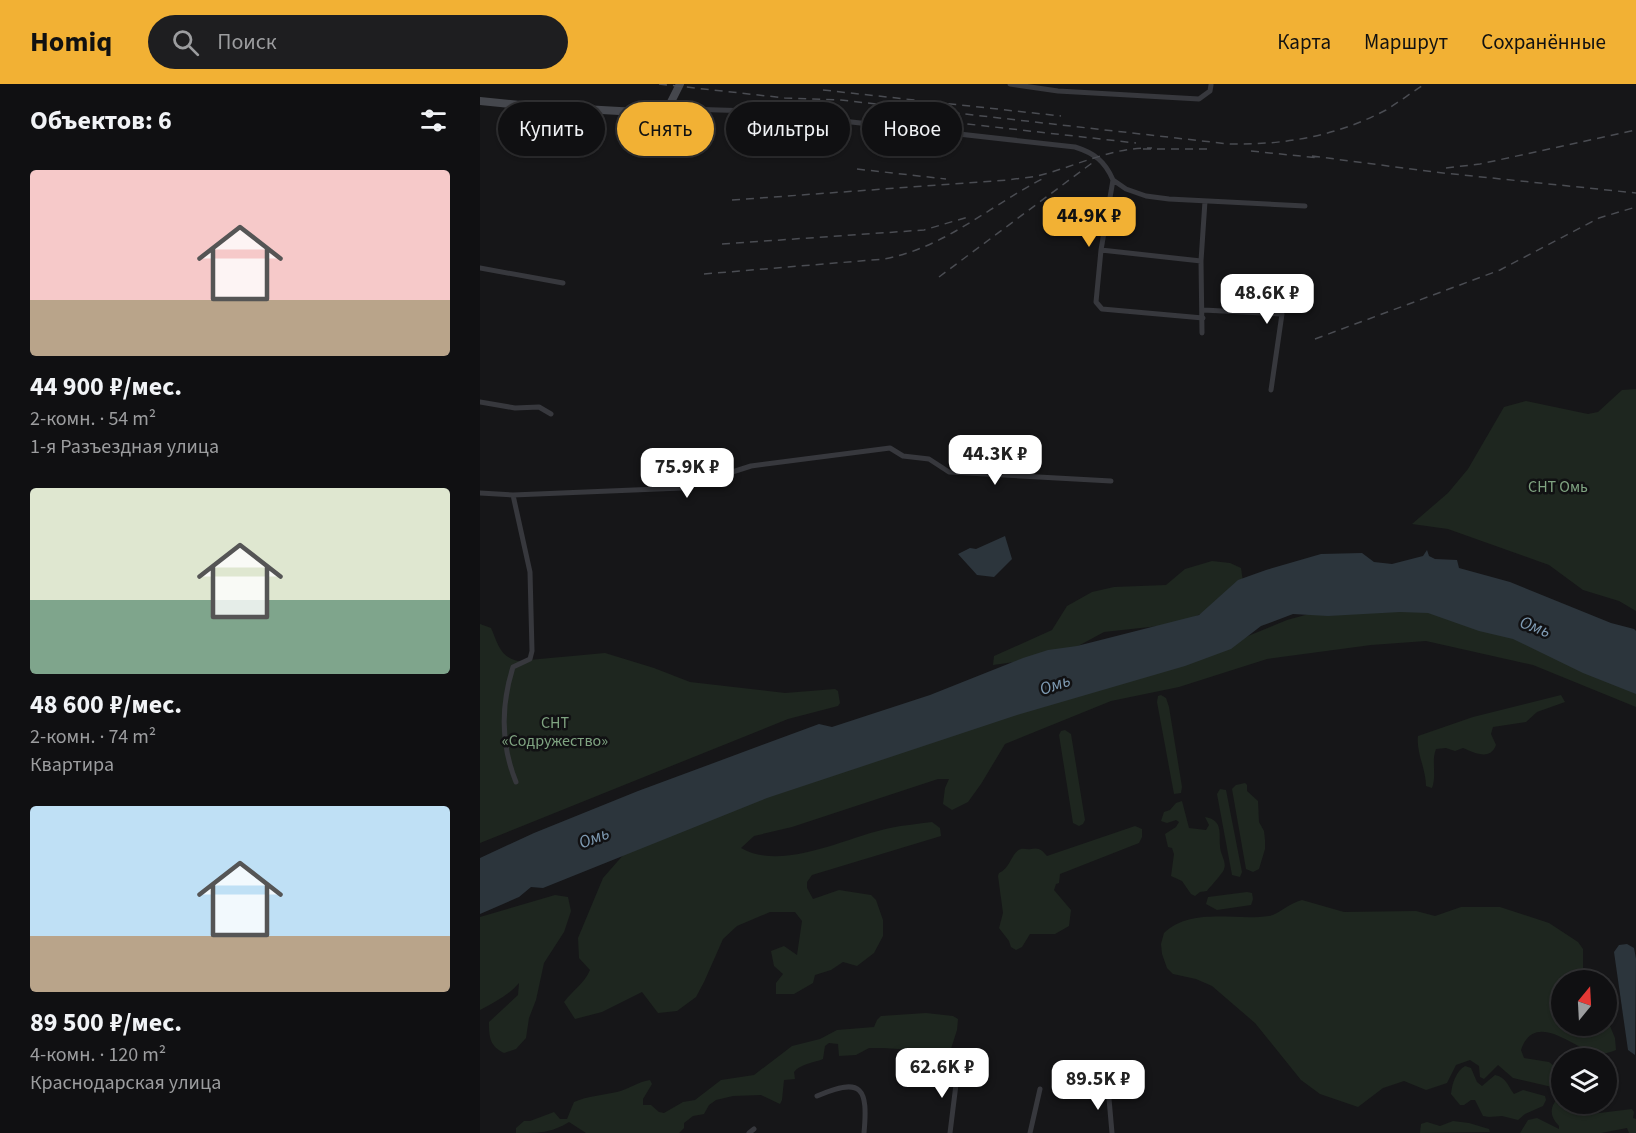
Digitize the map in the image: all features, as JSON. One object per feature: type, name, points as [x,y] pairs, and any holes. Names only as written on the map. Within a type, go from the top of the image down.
[{"type":"main road","points":[[671,102],[680,84]]},
{"type":"main road","points":[[480,101],[617,112]]},
{"type":"street","points":[[1010,84],[1058,91],[1199,99],[1210,91],[1211,85]]},
{"type":"street","points":[[714,110],[753,111],[1075,147],[1097,156],[1108,169],[1113,180],[1126,189],[1146,196],[1305,206]]},
{"type":"street","points":[[1113,180],[1101,250],[1096,302],[1102,309],[1203,318]]},
{"type":"street","points":[[1202,333],[1201,261],[1205,201]]},
{"type":"street","points":[[1101,250],[1201,261]]},
{"type":"street","points":[[480,268],[563,283]]},
{"type":"street","points":[[1203,310],[1282,314],[1271,390]]},
{"type":"street","points":[[480,402],[515,408],[539,407],[551,414]]},
{"type":"street","points":[[480,494],[513,495],[682,488],[698,485],[751,466],[890,448],[903,456],[929,459],[950,472],[1111,481]]},
{"type":"street","points":[[513,495],[530,572],[532,651],[530,659],[513,667],[505,698],[505,740],[516,782]]},
{"type":"street","points":[[950,1133],[958,1068]]},
{"type":"street","points":[[818,1096],[834,1089],[849,1087],[858,1089],[866,1101],[864,1133]]},
{"type":"street","points":[[1108,1087],[1112,1133]]},
{"type":"street","points":[[1030,1133],[1040,1089]]},
{"type":"green space","name":"СНТ Омь","points":[[1636,389],[1636,611],[1619,601],[1583,590],[1549,565],[1448,529],[1412,524],[1448,493],[1468,469],[1504,407],[1526,401],[1588,414],[1598,412],[1622,390]]},
{"type":"green space","points":[[1212,561],[1230,563],[1241,568],[1243,582],[1217,607],[1177,624],[1104,632],[1067,652],[993,665],[994,656],[1052,630],[1067,606],[1092,592],[1114,587],[1166,585],[1185,569]]},
{"type":"green space","points":[[1423,609],[1500,630],[1636,690],[1636,707],[1533,665],[1426,641],[1371,645],[1267,659],[1179,687],[1111,701],[1005,744],[968,802],[952,810],[943,804],[949,779],[938,779],[792,827],[754,836],[741,848],[758,854],[795,855],[895,827],[932,822],[940,828],[941,836],[812,875],[807,882],[807,888],[813,899],[839,890],[871,895],[876,900],[883,920],[883,936],[874,953],[857,966],[843,962],[831,970],[815,975],[813,983],[794,994],[776,994],[776,983],[783,974],[774,966],[771,951],[784,946],[797,955],[802,921],[795,912],[770,912],[737,926],[723,939],[696,997],[677,1011],[658,1013],[642,992],[602,1012],[575,1019],[564,1002],[582,983],[590,970],[579,958],[578,938],[603,878],[632,845],[665,828],[1214,650],[1287,620],[1320,611]]},
{"type":"green space","name":"СНТ «Содружество»","points":[[480,624],[491,628],[503,653],[518,661],[605,653],[690,682],[785,693],[835,689],[838,691],[840,703],[838,706],[788,719],[480,843]]},
{"type":"green space","points":[[1561,695],[1565,702],[1537,712],[1526,722],[1493,727],[1491,734],[1496,745],[1490,753],[1482,754],[1463,748],[1455,751],[1446,748],[1436,749],[1432,788],[1426,786],[1418,748],[1418,736],[1473,717]]},
{"type":"green space","points":[[1158,696],[1166,698],[1169,707],[1182,787],[1181,793],[1174,794],[1157,702]]},
{"type":"green space","points":[[1065,730],[1071,734],[1085,820],[1079,826],[1073,823],[1059,735]]},
{"type":"green space","points":[[1245,783],[1247,791],[1258,801],[1259,822],[1264,831],[1265,840],[1265,849],[1259,869],[1253,872],[1246,869],[1232,789],[1236,785]]},
{"type":"green space","points":[[1220,789],[1226,790],[1242,872],[1240,877],[1232,875],[1217,794]]},
{"type":"green space","points":[[1182,801],[1189,828],[1206,830],[1209,825],[1205,817],[1215,821],[1220,832],[1220,849],[1225,864],[1223,871],[1207,891],[1195,896],[1182,881],[1171,876],[1174,854],[1172,848],[1168,847],[1165,834],[1176,827],[1179,822],[1176,820],[1167,823],[1161,821],[1164,812]]},
{"type":"green space","points":[[1135,826],[1142,829],[1139,843],[1060,874],[1059,883],[1056,884],[1054,890],[1071,910],[1069,926],[1055,934],[1030,934],[1022,947],[1016,950],[1011,947],[999,928],[1003,913],[998,876],[1015,853],[1022,849],[1034,848],[1047,856]]},
{"type":"green space","points":[[1252,893],[1251,905],[1217,910],[1206,904],[1208,897]]},
{"type":"green space","points":[[555,895],[568,897],[571,911],[564,932],[544,963],[526,1038],[516,1049],[504,1053],[491,1041],[489,1022],[518,995],[519,983],[506,995],[480,1010],[480,917]]},
{"type":"green space","points":[[1302,900],[1344,912],[1416,911],[1435,916],[1461,907],[1500,907],[1549,923],[1578,942],[1583,949],[1583,970],[1551,970],[1551,1033],[1535,1033],[1527,1039],[1521,1050],[1524,1058],[1551,1064],[1551,1087],[1513,1078],[1498,1065],[1484,1079],[1480,1077],[1479,1066],[1470,1060],[1456,1065],[1447,1083],[1426,1090],[1404,1081],[1383,1088],[1358,1107],[1320,1094],[1301,1080],[1255,1023],[1212,986],[1196,979],[1173,974],[1167,968],[1161,944],[1164,933],[1175,925],[1200,918],[1269,916]]},
{"type":"green space","points":[[926,1013],[953,1016],[958,1019],[950,1052],[954,1066],[949,1064],[944,1056],[928,1056],[915,1050],[869,1048],[856,1055],[839,1056],[838,1044],[829,1043],[825,1046],[823,1059],[797,1069],[794,1072],[795,1079],[784,1080],[780,1104],[761,1095],[733,1096],[716,1100],[709,1105],[704,1114],[693,1116],[684,1123],[684,1128],[679,1133],[586,1133],[569,1122],[545,1132],[516,1133],[516,1128],[524,1121],[554,1112],[560,1119],[567,1119],[574,1102],[617,1092],[650,1080],[652,1084],[643,1099],[643,1105],[651,1105],[664,1113],[683,1102],[695,1100],[721,1080],[754,1075],[792,1046],[820,1039],[837,1030],[874,1027],[881,1016]]},
{"type":"green space","points":[[1559,1036],[1614,1036],[1616,1048],[1583,1048]]},
{"type":"green space","points":[[1465,1066],[1471,1068],[1477,1082],[1482,1086],[1495,1075],[1504,1080],[1514,1094],[1523,1090],[1545,1096],[1546,1100],[1543,1106],[1525,1114],[1518,1120],[1502,1116],[1483,1116],[1475,1100],[1460,1105],[1451,1094],[1455,1078]]},
{"type":"green space","points":[[1632,1109],[1633,1118],[1636,1119],[1636,1133],[1629,1133],[1627,1128],[1601,1133],[1520,1133],[1528,1120],[1537,1118],[1559,1129],[1552,1114],[1617,1114],[1617,1111]]},
{"type":"green space","points":[[1453,1121],[1469,1123],[1489,1129],[1490,1132],[1420,1133],[1421,1124],[1427,1122],[1440,1126]]},
{"type":"water","points":[[1005,536],[1012,559],[994,577],[977,575],[958,554],[970,548],[976,549]]},
{"type":"water","name":"Омь","points":[[1427,550],[1429,556],[1435,559],[1457,560],[1459,568],[1510,582],[1611,623],[1634,629],[1636,631],[1636,694],[1583,673],[1513,639],[1479,631],[1428,613],[1400,612],[1328,616],[1293,614],[1261,626],[1231,649],[1185,666],[1017,715],[767,798],[543,888],[531,887],[519,897],[480,914],[480,858],[534,833],[638,791],[819,724],[832,727],[930,695],[1048,650],[1077,646],[1199,615],[1238,580],[1266,570],[1321,554],[1362,553],[1374,562],[1392,564],[1423,556]]},
{"type":"water","points":[[1627,944],[1634,948],[1636,959],[1635,1055],[1628,1050],[1614,952],[1619,945]]},
{"type":"railway","points":[[659,84],[785,98],[841,100],[1229,144],[1290,141],[1330,132],[1386,110],[1425,84]]},
{"type":"railway","points":[[823,90],[1061,116]]},
{"type":"railway","points":[[962,123],[1136,143]]},
{"type":"railway","points":[[1446,168],[1480,164],[1636,130]]},
{"type":"railway","points":[[732,200],[1008,180],[1037,176],[1123,150],[1152,148]]},
{"type":"railway","points":[[1143,149],[1209,149]]},
{"type":"railway","points":[[1251,151],[1320,158]]},
{"type":"railway","points":[[1312,156],[1434,172],[1636,193]]},
{"type":"railway","points":[[939,277],[1092,163]]},
{"type":"railway","points":[[857,169],[946,179]]},
{"type":"railway","points":[[704,274],[884,259],[906,253],[948,235],[1046,177]]},
{"type":"railway","points":[[1315,339],[1500,270],[1599,218],[1636,207]]},
{"type":"railway","points":[[722,244],[924,230],[968,217]]}]
